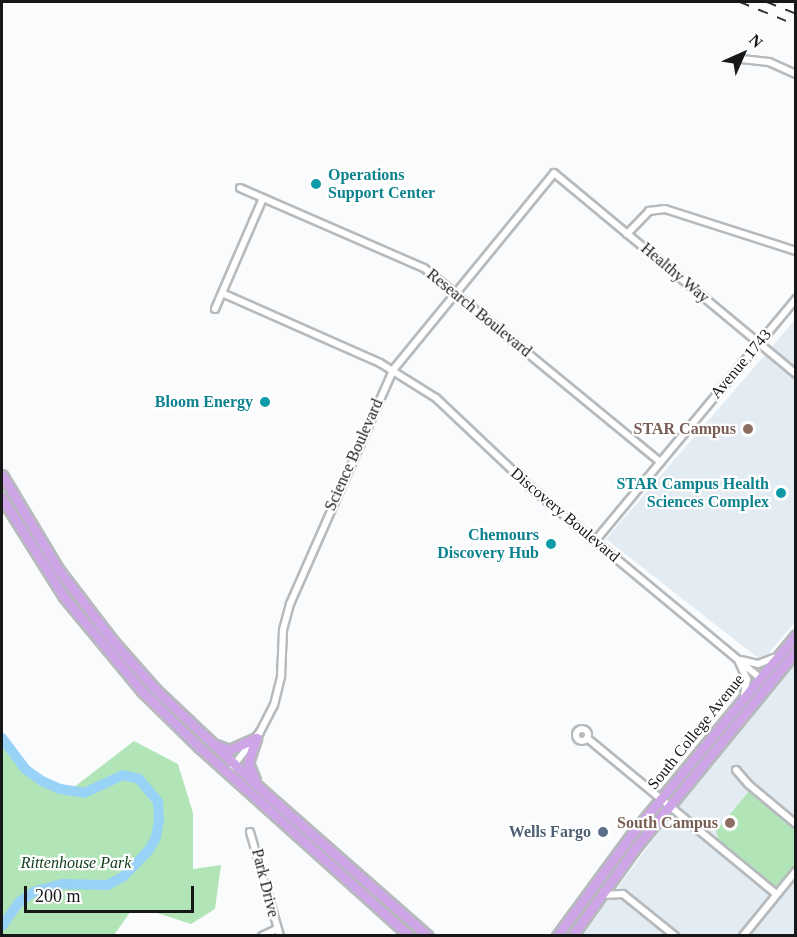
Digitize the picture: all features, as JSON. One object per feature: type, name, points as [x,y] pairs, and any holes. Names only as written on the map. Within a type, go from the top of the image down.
[{"type":"main road","points":[[2,475],[53,561],[98,623],[155,689],[264,792],[428,936]]},
{"type":"main road","points":[[2,498],[53,581],[105,650],[154,704],[227,773],[410,936]]},
{"type":"main road","name":"South College Avenue","points":[[557,936],[662,798],[795,635]]},
{"type":"main road","name":"South College Avenue","points":[[572,936],[670,805],[795,651]]},
{"type":"main road","points":[[202,735],[221,748],[229,750],[256,738]]},
{"type":"main road","points":[[256,738],[248,763],[254,779],[264,792]]},
{"type":"street","points":[[741,59],[769,62],[795,74]]},
{"type":"street","name":"Healthy Way","points":[[554,173],[795,374]]},
{"type":"street","name":"Science Boulevard","points":[[227,773],[256,738],[278,694],[283,664],[283,630],[290,604],[393,370],[554,173]]},
{"type":"street","name":"Research Boulevard","points":[[240,188],[412,261],[455,292],[660,462]]},
{"type":"street","points":[[215,309],[263,198]]},
{"type":"street","points":[[627,234],[649,211],[665,208],[795,251]]},
{"type":"street","name":"Discovery Boulevard","points":[[222,293],[393,370],[449,408],[518,476],[760,678]]},
{"type":"street","name":"Avenue 1743","points":[[595,541],[795,299]]},
{"type":"street","points":[[738,659],[758,664],[778,657]]},
{"type":"street","points":[[738,659],[747,679],[741,701]]},
{"type":"street","points":[[587,738],[776,894]]},
{"type":"street","points":[[736,770],[747,784],[795,824]]},
{"type":"street","name":"Park Drive","points":[[250,832],[279,932]]},
{"type":"street","points":[[742,936],[795,871]]},
{"type":"street","points":[[602,895],[623,894],[675,936]]},
{"type":"street","points":[[262,936],[279,932]]},
{"type":"shaded area","name":"STAR Campus","points":[[795,320],[795,622],[769,653],[758,658],[606,539]]},
{"type":"shaded area","name":"South Campus","points":[[795,661],[795,935],[582,936],[686,795]]},
{"type":"green space","name":"Rittenhouse Park","points":[[2,738],[32,775],[69,791],[134,741],[178,764],[193,813],[193,869],[221,865],[215,909],[191,924],[151,911],[131,911],[114,935],[2,935]]},
{"type":"green space","points":[[750,790],[795,828],[795,866],[779,886],[774,886],[718,839],[716,831]]},
{"type":"waterway","points":[[2,738],[25,769],[42,781],[60,789],[84,793],[123,775],[139,779],[158,802],[159,820],[156,837],[149,850],[124,876],[108,885],[62,884],[35,891],[19,902],[2,926]]},
{"type":"railway","points":[[740,2],[796,25]]},
{"type":"railway","points":[[767,2],[796,14]]},
{"type":"place","name":"Operations Support Center","points":[[316,184]]},
{"type":"place","name":"Bloom Energy","points":[[265,402]]},
{"type":"place","name":"STAR Campus","points":[[748,429]]},
{"type":"place","name":"STAR Campus Health Sciences Complex","points":[[781,493]]},
{"type":"place","name":"Chemours Discovery Hub","points":[[551,544]]},
{"type":"place","name":"South Campus","points":[[730,823]]},
{"type":"place","name":"Wells Fargo","points":[[603,832]]}]
